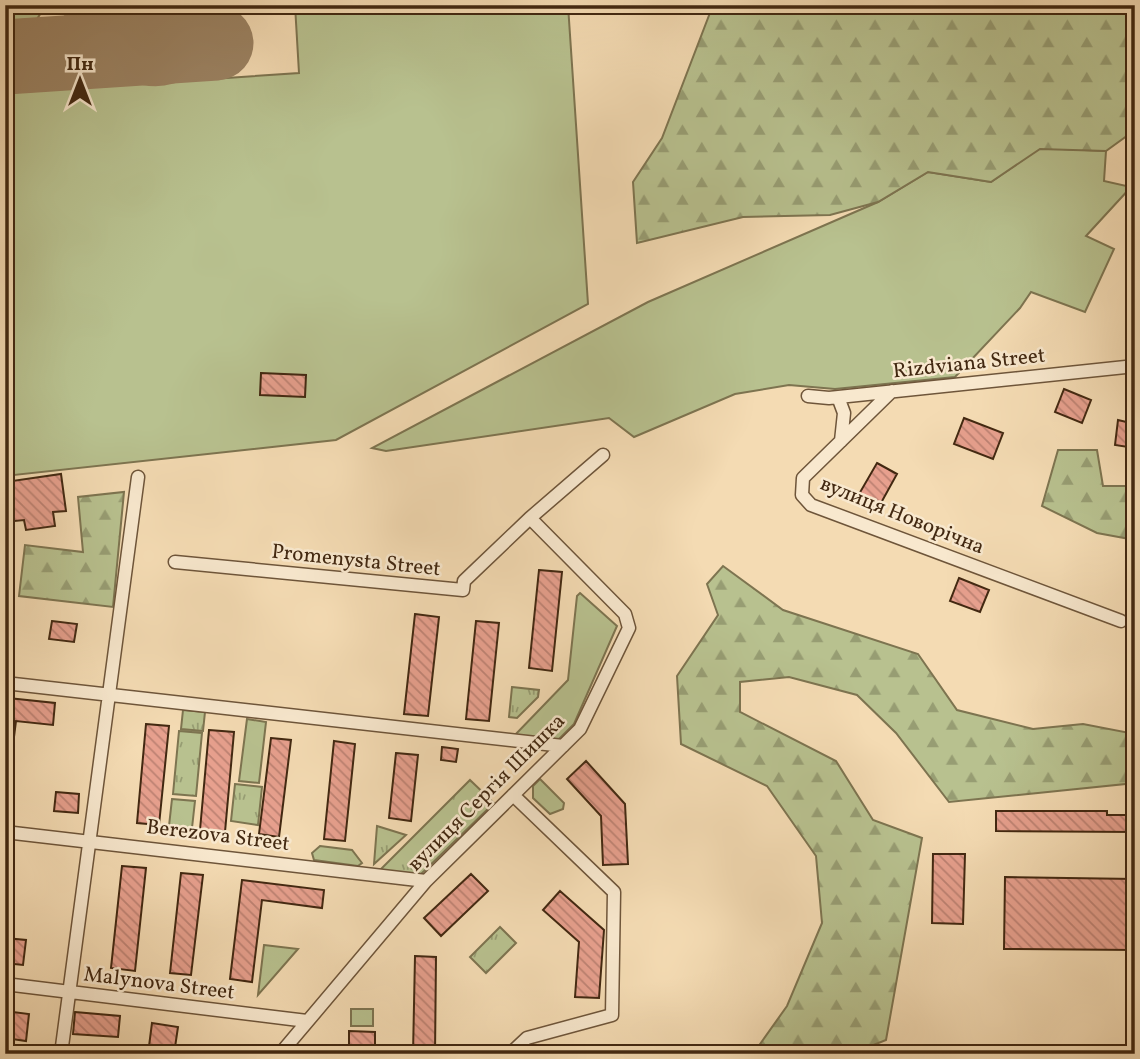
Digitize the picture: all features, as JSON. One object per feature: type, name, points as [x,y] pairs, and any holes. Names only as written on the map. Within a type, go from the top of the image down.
[{"type":"street","name":"Rizdviana Street","points":[[808,396],[838,397],[1135,366]]},
{"type":"street","name":"вулиця Новорічна","points":[[892,391],[803,478],[802,495],[811,505],[1121,621]]},
{"type":"street","points":[[838,397],[844,413],[841,441]]},
{"type":"street","name":"Promenysta Street","points":[[176,562],[463,590],[464,581],[530,518],[603,455]]},
{"type":"street","points":[[61,1054],[138,477]]},
{"type":"street","name":"вулиця Сергія Шишка","points":[[280,1054],[426,881],[580,729],[629,628],[625,614],[530,518]]},
{"type":"street","points":[[5,683],[563,747]]},
{"type":"street","points":[[510,1054],[527,1038],[612,1015],[614,892],[513,795]]},
{"type":"street","name":"Berezova Street","points":[[5,832],[426,881]]},
{"type":"street","name":"Malynova Street","points":[[5,985],[307,1021]]},
{"type":"green space","points":[[5,5],[46,5],[37,19],[5,21]]},
{"type":"green space","points":[[295,5],[568,5],[588,304],[336,440],[5,476],[5,93],[299,73]]},
{"type":"green space","points":[[713,5],[1135,5],[1135,130],[1106,151],[1040,149],[991,182],[928,172],[878,202],[830,215],[743,217],[637,243],[633,182],[662,138]]},
{"type":"green space","points":[[1040,148],[1106,151],[1104,181],[1131,187],[1086,236],[1114,249],[1085,312],[1031,292],[1020,308],[955,377],[835,389],[789,385],[735,394],[634,437],[609,418],[386,451],[372,448],[648,302],[878,202],[928,172],[991,182]]},
{"type":"green space","points":[[1058,450],[1097,450],[1103,486],[1135,486],[1135,540],[1097,533],[1042,506]]},
{"type":"green space","points":[[124,492],[113,607],[19,596],[25,545],[83,552],[78,497]]},
{"type":"green space","points":[[723,566],[783,610],[918,654],[957,710],[1033,729],[1083,724],[1135,734],[1135,783],[949,802],[896,733],[857,695],[789,677],[740,682],[740,712],[836,761],[873,820],[922,838],[886,1040],[851,1054],[753,1054],[787,1006],[822,923],[816,856],[767,786],[681,744],[677,676],[718,615],[707,584]]},
{"type":"green space","points":[[580,593],[617,626],[574,724],[558,740],[514,736],[568,680],[577,596]]},
{"type":"green space","points":[[512,687],[539,690],[538,697],[517,718],[509,717]]},
{"type":"green space","points":[[183,710],[205,712],[203,731],[181,729]]},
{"type":"green space","points":[[247,719],[266,722],[259,783],[239,781]]},
{"type":"green space","points":[[179,731],[202,733],[196,796],[173,794]]},
{"type":"green space","points":[[540,779],[564,803],[563,809],[550,814],[533,798],[533,786]]},
{"type":"green space","points":[[470,780],[494,803],[417,878],[377,873]]},
{"type":"green space","points":[[235,784],[262,787],[258,825],[231,821]]},
{"type":"green space","points":[[172,799],[195,801],[192,828],[169,826]]},
{"type":"green space","points":[[377,826],[406,835],[374,864]]},
{"type":"green space","points":[[320,846],[352,850],[362,863],[358,866],[314,860],[312,853]]},
{"type":"green space","points":[[500,927],[516,943],[486,973],[470,957]]},
{"type":"green space","points":[[264,945],[298,949],[258,995]]},
{"type":"green space","points":[[351,1009],[373,1009],[373,1026],[351,1026]]},
{"type":"building","points":[[261,373],[306,375],[305,397],[260,395]]},
{"type":"building","points":[[1064,389],[1091,400],[1082,423],[1055,412]]},
{"type":"building","points":[[964,418],[1003,433],[993,459],[954,444]]},
{"type":"building","points":[[1118,420],[1135,424],[1135,441],[1128,447],[1115,445]]},
{"type":"building","points":[[877,463],[897,474],[876,512],[855,501]]},
{"type":"building","points":[[61,474],[66,511],[53,512],[55,526],[26,530],[24,520],[5,522],[5,482]]},
{"type":"building","points":[[539,570],[562,572],[552,671],[529,668]]},
{"type":"building","points":[[959,578],[989,590],[980,612],[950,601]]},
{"type":"building","points":[[415,614],[439,617],[428,716],[404,714]]},
{"type":"building","points":[[52,621],[77,624],[74,642],[49,639]]},
{"type":"building","points":[[476,621],[499,623],[489,721],[466,719]]},
{"type":"building","points":[[8,698],[55,703],[53,725],[16,721],[11,761],[5,760]]},
{"type":"building","points":[[146,724],[169,726],[159,825],[137,823]]},
{"type":"building","points":[[209,730],[234,732],[225,832],[200,830]]},
{"type":"building","points":[[271,738],[291,740],[279,837],[259,834]]},
{"type":"building","points":[[334,741],[355,744],[345,841],[324,839]]},
{"type":"building","points":[[442,747],[458,749],[456,762],[441,760]]},
{"type":"building","points":[[396,753],[418,755],[411,821],[389,818]]},
{"type":"building","points":[[586,761],[625,804],[628,864],[603,865],[601,816],[567,779]]},
{"type":"building","points":[[56,792],[79,794],[78,813],[54,811]]},
{"type":"building","points":[[996,811],[1107,811],[1107,815],[1135,815],[1135,832],[996,831]]},
{"type":"building","points":[[933,854],[965,854],[963,924],[932,923]]},
{"type":"building","points":[[122,866],[146,868],[135,971],[111,968]]},
{"type":"building","points":[[181,873],[203,875],[191,975],[170,973]]},
{"type":"building","points":[[471,874],[488,891],[441,936],[424,918]]},
{"type":"building","points":[[1005,877],[1135,879],[1135,950],[1004,949]]},
{"type":"building","points":[[242,880],[324,890],[322,908],[262,900],[252,982],[230,979]]},
{"type":"building","points":[[560,891],[604,930],[599,998],[575,997],[579,942],[543,910]]},
{"type":"building","points":[[5,938],[26,940],[23,965],[5,963]]},
{"type":"building","points":[[415,956],[436,957],[435,1054],[413,1054]]},
{"type":"building","points":[[5,1011],[29,1014],[26,1041],[5,1038]]},
{"type":"building","points":[[75,1012],[120,1016],[118,1037],[73,1034]]},
{"type":"building","points":[[152,1023],[178,1027],[174,1054],[148,1054]]},
{"type":"building","points":[[349,1031],[375,1032],[375,1054],[349,1054]]},
{"type":"taxiway","points":[[20,56],[44,48],[62,38],[94,5]]},
{"type":"taxiway","points":[[88,52],[113,57],[143,70],[161,71],[178,66],[192,56],[201,37],[201,16],[197,5]]},
{"type":"runway","points":[[5,57],[216,43]]}]
